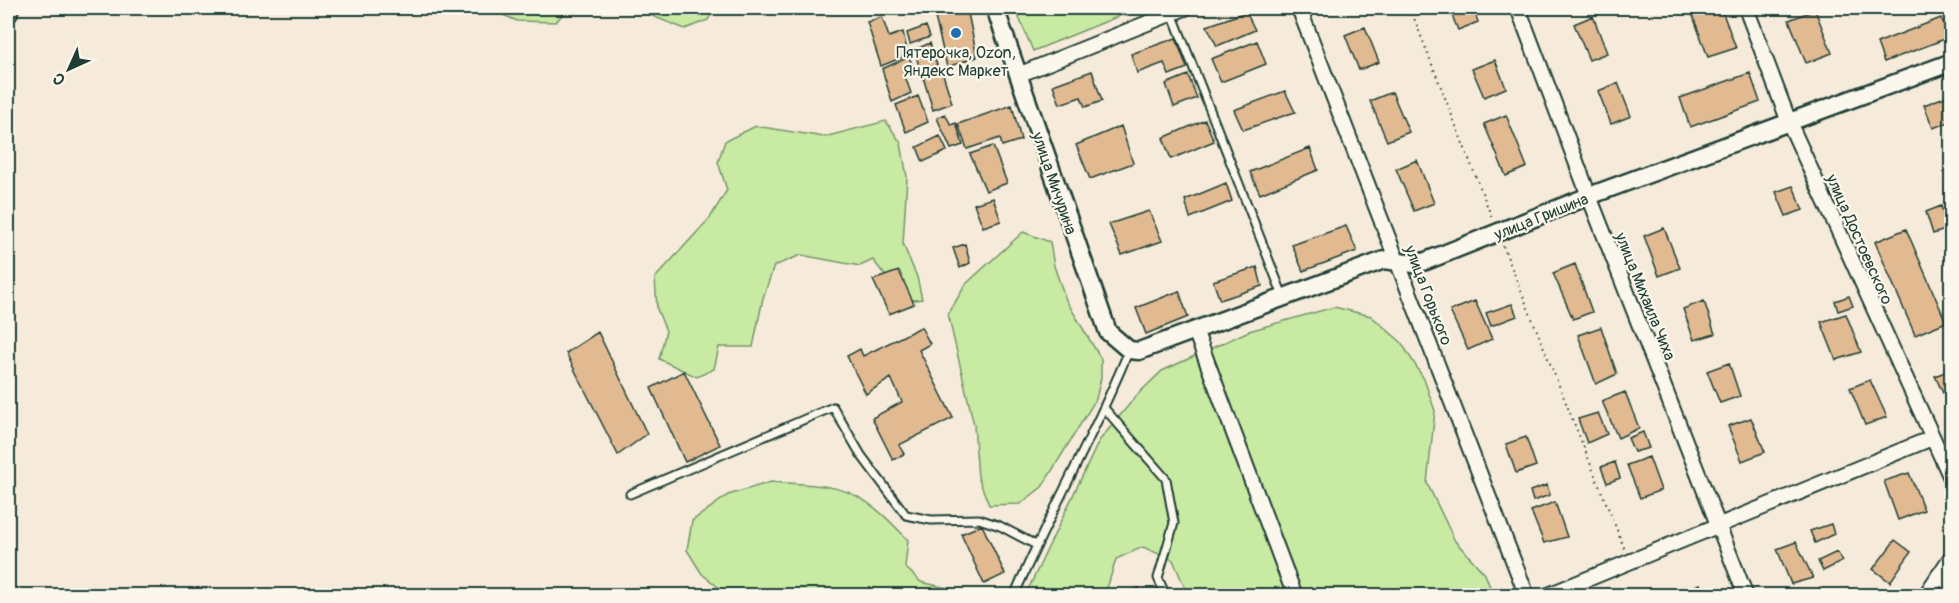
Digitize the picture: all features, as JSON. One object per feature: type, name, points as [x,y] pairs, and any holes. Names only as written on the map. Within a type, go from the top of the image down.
[{"type":"main road","points":[[8,13],[9,8]]},
{"type":"street","name":"улица Мичурина","points":[[995,8],[1105,323],[1118,343],[1129,350]]},
{"type":"street","name":"улица Горького","points":[[1299,8],[1527,596]]},
{"type":"street","name":"улица Михаила Чиха","points":[[1518,8],[1746,596]]},
{"type":"street","name":"улица Достоевского","points":[[1746,8],[1789,122],[1952,480]]},
{"type":"street","points":[[1949,8],[1952,15]]},
{"type":"street","points":[[1018,75],[1178,10]]},
{"type":"street","name":"улица Гришина","points":[[1129,350],[1149,349],[1283,296],[1384,260],[1398,260],[1414,264],[1426,261],[1589,196],[1952,62]]},
{"type":"street","points":[[1195,330],[1295,596]]},
{"type":"street","points":[[1546,596],[1932,438]]},
{"type":"street","points":[[1925,596],[1952,556]]},
{"type":"street","points":[[1938,576],[1952,585]]},
{"type":"lane","points":[[1178,10],[1283,296]]},
{"type":"lane","points":[[1014,596],[1036,545],[1105,409],[1129,350]]},
{"type":"lane","points":[[630,494],[834,407],[861,454],[906,515],[931,520],[979,519],[1000,526],[1036,545]]},
{"type":"lane","points":[[1105,409],[1166,479],[1174,523],[1158,578],[1166,596]]},
{"type":"path","points":[[1410,8],[1629,561]]},
{"type":"green space","points":[[487,8],[568,8],[556,22],[517,21]]},
{"type":"green space","points":[[632,8],[715,8],[708,20],[685,29]]},
{"type":"green space","points":[[1015,8],[1139,8],[1033,51]]},
{"type":"green space","points":[[886,121],[901,143],[907,177],[903,244],[917,277],[922,299],[901,302],[891,283],[873,260],[860,266],[801,255],[774,266],[763,298],[753,347],[719,347],[714,369],[697,377],[659,359],[666,331],[657,309],[655,278],[710,218],[727,190],[718,162],[725,141],[756,126],[824,137]]},
{"type":"green space","points":[[1023,232],[1050,242],[1054,266],[1066,300],[1101,359],[1101,378],[1096,399],[1042,487],[1020,504],[989,505],[978,477],[974,425],[948,314],[966,284]]},
{"type":"green space","points":[[1334,307],[1371,316],[1401,342],[1424,379],[1435,411],[1427,483],[1455,541],[1485,574],[1493,595],[1188,595],[1173,560],[1143,547],[1116,559],[1105,595],[1025,596],[1099,441],[1137,395],[1162,371],[1249,331]]},
{"type":"green space","points":[[771,482],[833,488],[861,499],[875,508],[908,540],[905,567],[921,582],[977,595],[728,595],[702,574],[687,550],[692,521],[728,495]]},
{"type":"building","name":"Пятерочка, Ozon, Яндекс Маркет","points":[[967,8],[977,57],[947,67],[933,9]]},
{"type":"building","points":[[1449,8],[1473,8],[1478,22],[1458,30]]},
{"type":"building","points":[[1690,8],[1721,8],[1736,48],[1708,57]]},
{"type":"building","points":[[1815,10],[1832,53],[1806,63],[1789,20]]},
{"type":"building","points":[[1246,12],[1255,30],[1217,46],[1207,26]]},
{"type":"building","points":[[1593,16],[1607,53],[1589,60],[1574,24]]},
{"type":"building","points":[[882,17],[889,37],[903,32],[908,55],[881,66],[867,22]]},
{"type":"building","points":[[1941,18],[1950,37],[1884,62],[1877,43]]},
{"type":"building","points":[[926,26],[930,37],[910,44],[907,33]]},
{"type":"building","points":[[1365,27],[1379,62],[1359,70],[1345,35]]},
{"type":"building","points":[[1176,38],[1187,68],[1169,75],[1164,63],[1137,73],[1131,54]]},
{"type":"building","points":[[1257,41],[1266,64],[1221,82],[1211,59]]},
{"type":"building","points":[[930,43],[937,65],[921,72],[914,50]]},
{"type":"building","points":[[909,57],[912,64],[902,68],[911,93],[892,102],[882,69]]},
{"type":"building","points":[[1495,60],[1506,88],[1484,97],[1472,69]]},
{"type":"building","points":[[942,71],[952,103],[933,110],[923,77]]},
{"type":"building","points":[[1092,71],[1102,101],[1085,107],[1081,97],[1060,104],[1053,85]]},
{"type":"building","points":[[1750,73],[1760,102],[1690,127],[1680,98]]},
{"type":"building","points":[[1188,75],[1197,98],[1174,107],[1166,84]]},
{"type":"building","points":[[1618,83],[1631,116],[1611,124],[1598,91]]},
{"type":"building","points":[[1285,91],[1295,112],[1243,130],[1234,110]]},
{"type":"building","points":[[1392,92],[1409,132],[1387,141],[1370,101]]},
{"type":"building","points":[[1952,94],[1952,121],[1933,128],[1924,105]]},
{"type":"building","points":[[918,96],[928,122],[906,132],[896,105]]},
{"type":"building","points":[[1012,105],[1021,140],[1002,146],[1000,138],[967,149],[958,124]]},
{"type":"building","points":[[945,114],[951,125],[956,123],[963,145],[951,149],[937,118]]},
{"type":"building","points":[[1506,115],[1527,167],[1506,176],[1484,124]]},
{"type":"building","points":[[1205,120],[1214,141],[1171,159],[1163,138]]},
{"type":"building","points":[[1121,126],[1133,163],[1090,179],[1076,145]]},
{"type":"building","points":[[940,136],[947,151],[923,162],[917,147]]},
{"type":"building","points":[[993,146],[1007,183],[986,191],[970,154]]},
{"type":"building","points":[[1310,148],[1318,170],[1260,194],[1250,172]]},
{"type":"building","points":[[1417,160],[1434,203],[1414,211],[1396,169]]},
{"type":"building","points":[[1226,183],[1232,201],[1190,218],[1185,200]]},
{"type":"building","points":[[1793,186],[1803,210],[1786,216],[1776,192]]},
{"type":"building","points":[[993,198],[1001,221],[983,227],[974,204]]},
{"type":"building","points":[[1941,206],[1948,229],[1933,234],[1926,212]]},
{"type":"building","points":[[1149,211],[1162,241],[1122,255],[1109,224]]},
{"type":"building","points":[[1346,226],[1357,251],[1303,271],[1292,245]]},
{"type":"building","points":[[1664,228],[1680,268],[1659,276],[1644,236]]},
{"type":"building","points":[[1906,229],[1946,322],[1915,335],[1875,242]]},
{"type":"building","points":[[965,244],[970,263],[960,268],[953,248]]},
{"type":"building","points":[[1575,264],[1592,312],[1573,319],[1553,273]]},
{"type":"building","points":[[1257,267],[1262,286],[1220,300],[1213,281]]},
{"type":"building","points":[[899,271],[914,304],[889,314],[873,280]]},
{"type":"building","points":[[1179,291],[1188,317],[1146,334],[1136,308]]},
{"type":"building","points":[[1849,296],[1853,306],[1838,311],[1835,301]]},
{"type":"building","points":[[1475,301],[1492,339],[1468,350],[1450,311]]},
{"type":"building","points":[[1704,301],[1715,334],[1694,340],[1683,309]]},
{"type":"building","points":[[1512,304],[1517,316],[1491,326],[1486,313]]},
{"type":"building","points":[[1846,314],[1861,352],[1836,360],[1821,322]]},
{"type":"building","points":[[921,327],[930,344],[919,350],[953,418],[899,445],[904,454],[893,460],[872,418],[902,402],[891,378],[866,394],[847,356],[860,349],[863,356]]},
{"type":"building","points":[[1601,327],[1617,374],[1596,384],[1578,335]]},
{"type":"building","points":[[598,332],[647,434],[618,455],[566,353]]},
{"type":"building","points":[[1729,363],[1740,396],[1720,403],[1707,371]]},
{"type":"building","points":[[1952,369],[1952,390],[1943,393],[1935,376]]},
{"type":"building","points":[[684,371],[720,445],[685,462],[651,388]]},
{"type":"building","points":[[1870,380],[1887,417],[1865,425],[1850,388]]},
{"type":"building","points":[[1625,392],[1639,428],[1618,438],[1602,401]]},
{"type":"building","points":[[1598,413],[1607,434],[1587,443],[1578,419]]},
{"type":"building","points":[[1751,418],[1765,452],[1742,461],[1728,426]]},
{"type":"building","points":[[1643,432],[1649,448],[1634,452],[1628,438]]},
{"type":"building","points":[[1526,437],[1536,466],[1516,473],[1506,444]]},
{"type":"building","points":[[1649,457],[1661,490],[1640,498],[1627,465]]},
{"type":"building","points":[[1615,462],[1620,478],[1607,483],[1601,467]]},
{"type":"building","points":[[1909,473],[1924,510],[1898,520],[1884,481]]},
{"type":"building","points":[[1547,485],[1550,495],[1533,501],[1530,491]]},
{"type":"building","points":[[1555,502],[1567,537],[1544,543],[1531,511]]},
{"type":"building","points":[[1831,524],[1834,534],[1815,543],[1810,531]]},
{"type":"building","points":[[982,525],[1005,574],[984,584],[961,534]]},
{"type":"building","points":[[1895,540],[1911,552],[1890,582],[1873,569]]},
{"type":"building","points":[[1796,542],[1813,578],[1791,584],[1777,549]]},
{"type":"building","points":[[1837,552],[1843,561],[1823,571],[1818,561]]},
{"type":"building","points":[[1700,584],[1705,596],[1677,596],[1676,594]]},
{"type":"building","points":[[1139,588],[1142,596],[1118,596]]},
{"type":"place","name":"Пятерочка, Ozon, Яндекс Маркет","points":[[956,33]]}]
